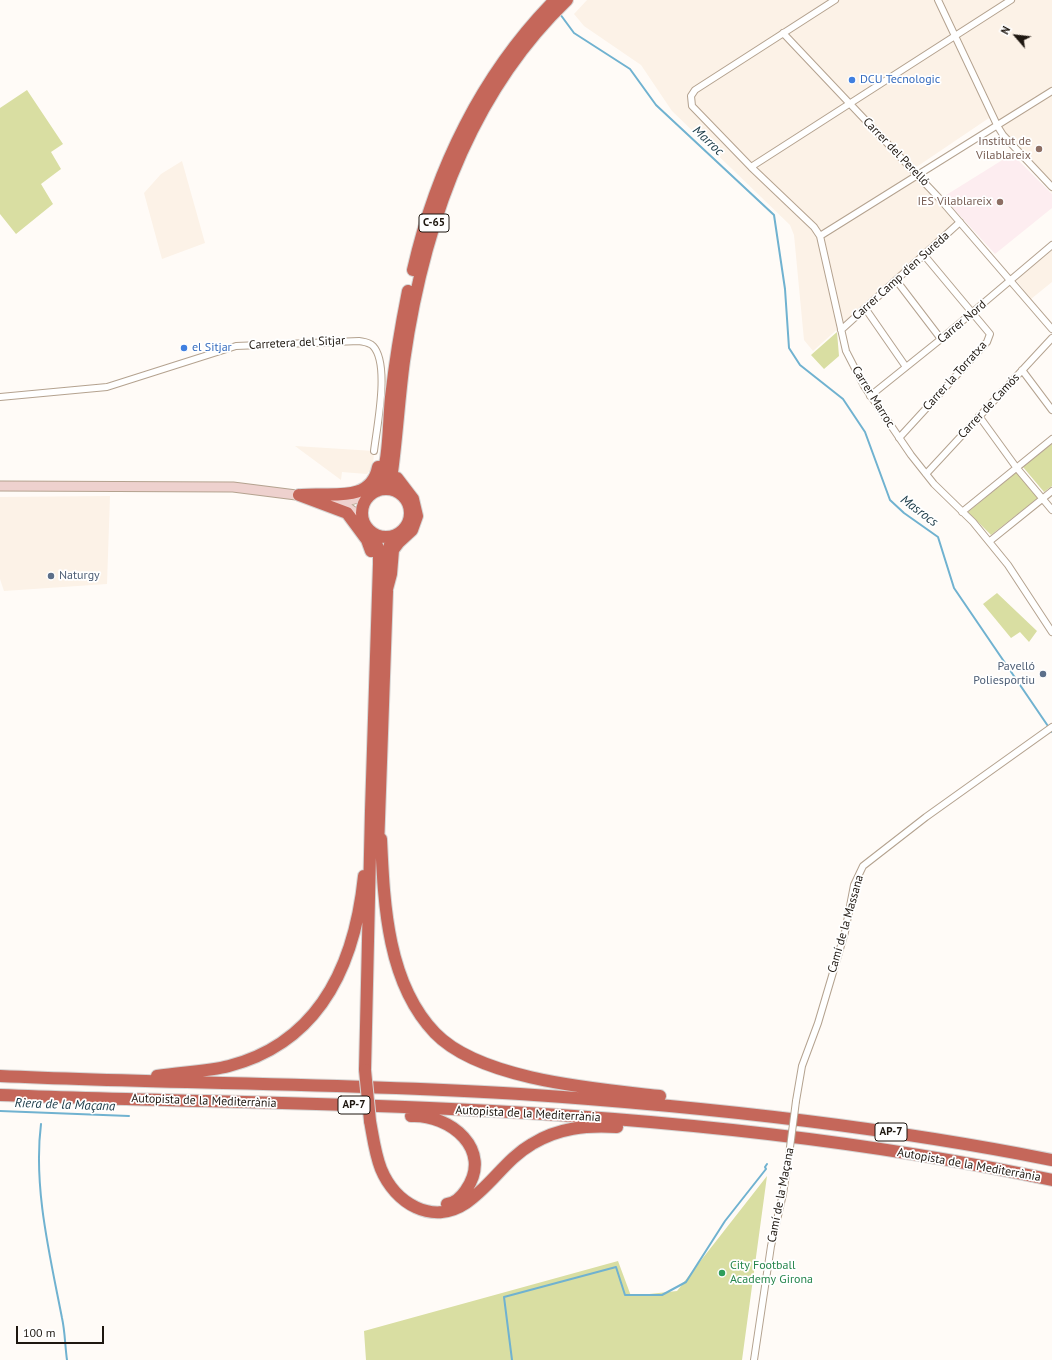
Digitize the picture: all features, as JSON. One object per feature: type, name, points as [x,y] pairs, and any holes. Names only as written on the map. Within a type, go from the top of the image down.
[{"type":"highway","name":"C-65","points":[[362,518],[363,505],[374,493],[384,473],[391,396],[402,324],[421,238],[439,182],[480,96],[513,48],[562,0]]},
{"type":"highway","name":"C-65","points":[[392,537],[405,528],[410,516],[408,504],[398,492],[392,481],[392,472],[404,361],[419,276],[435,219],[470,134],[489,99],[543,19]]},
{"type":"highway","name":"C-65","points":[[299,495],[349,494],[368,487],[377,472],[383,427],[391,396]]},
{"type":"highway","name":"C-65","points":[[387,588],[391,574],[393,550],[412,530],[417,516],[413,499],[400,483],[396,475],[395,451]]},
{"type":"highway","points":[[374,493],[388,489],[398,492]]},
{"type":"highway","points":[[299,495],[347,513],[369,545],[373,556],[373,613],[377,629]]},
{"type":"highway","points":[[58,1079],[140,1079],[228,1066],[261,1055],[298,1031],[313,1016],[330,992],[340,973],[354,928],[375,811],[387,588],[387,556],[392,537],[378,536],[372,533],[366,528],[362,518]]},
{"type":"highway","points":[[372,533],[379,552],[380,564],[377,629],[372,1009],[369,1069],[373,1121],[381,1169],[393,1190],[415,1208],[435,1212],[445,1212],[465,1204],[523,1149],[554,1133],[573,1128],[622,1127],[750,1139],[781,1136]]},
{"type":"highway","points":[[375,811],[387,919],[393,949],[401,976],[411,999],[423,1018],[448,1044],[466,1055],[509,1071],[592,1088],[660,1096],[705,1108]]},
{"type":"highway","name":"Autopista de la Mediterrània","points":[[0,1076],[412,1089],[588,1099],[705,1108],[868,1128],[1052,1160]]},
{"type":"highway","name":"Autopista de la Mediterrània","points":[[0,1095],[452,1109],[584,1116],[708,1127],[781,1136],[914,1155],[1052,1180]]},
{"type":"highway","points":[[253,1102],[304,1112],[423,1115],[444,1123],[462,1136],[474,1153],[475,1170],[464,1193],[450,1204],[432,1206],[422,1204],[405,1194],[392,1178],[373,1121]]},
{"type":"main road","points":[[0,486],[218,487],[350,500],[374,493]]},
{"type":"main road","points":[[299,495],[343,505],[354,510],[362,518]]},
{"type":"street","points":[[783,33],[835,0]]},
{"type":"street","points":[[938,0],[1003,135],[1052,187]]},
{"type":"street","points":[[751,167],[1011,0]]},
{"type":"street","name":"Carrer del Perelló","points":[[783,33],[918,175],[1052,329]]},
{"type":"street","name":"Carrer Marroc","points":[[783,33],[695,90],[690,101],[692,106],[697,113],[751,167],[797,209],[814,227],[820,236],[841,330],[853,366],[870,396],[926,474],[990,541],[1049,622],[1052,632]]},
{"type":"street","points":[[820,236],[1052,91]]},
{"type":"street","name":"Carrer Camp d'en Sureda","points":[[841,330],[960,222]]},
{"type":"street","name":"Carrer Nord","points":[[870,396],[973,313],[1052,245]]},
{"type":"street","points":[[924,256],[973,313]]},
{"type":"street","points":[[896,280],[941,339]]},
{"type":"street","points":[[865,308],[906,367]]},
{"type":"street","name":"Carrer la Torratxa","points":[[899,438],[987,342],[990,334],[973,313]]},
{"type":"street","name":"Carrer de Camós","points":[[926,474],[1052,338]]},
{"type":"street","name":"Carretera del Sitjar","points":[[0,397],[107,387],[236,346],[359,340],[369,342],[374,347],[382,367],[382,386],[374,450]]},
{"type":"street","points":[[1022,370],[1052,410]]},
{"type":"street","points":[[979,416],[1016,467],[1052,510]]},
{"type":"street","points":[[962,512],[1052,439]]},
{"type":"street","points":[[990,541],[1052,491]]},
{"type":"street","name":"Camí de la Massana","points":[[796,1101],[802,1066],[818,1023],[845,932],[854,885],[863,866],[926,817],[1052,727]]},
{"type":"street","name":"Camí de la Maçana","points":[[754,1360],[771,1246],[783,1194],[796,1101]]},
{"type":"shaded area","points":[[587,0],[1052,0],[1052,193],[989,118],[912,170],[958,221],[813,351],[804,340],[794,235],[790,225],[672,111],[641,65],[584,26],[574,14]]},
{"type":"shaded area","name":"IES Vilablareix","points":[[1012,154],[1052,194],[1052,208],[995,254],[943,197]]},
{"type":"shaded area","points":[[182,161],[205,243],[162,259],[144,193],[161,174]]},
{"type":"shaded area","points":[[1052,250],[1052,282],[1031,299],[1016,280]]},
{"type":"shaded area","points":[[295,446],[374,451],[373,467],[367,474],[342,472],[341,480]]},
{"type":"shaded area","points":[[110,496],[107,584],[4,591],[0,579],[0,497]]},
{"type":"green space","points":[[27,90],[63,144],[51,152],[61,169],[41,184],[53,204],[16,234],[0,214],[0,108]]},
{"type":"green space","points":[[837,332],[839,356],[824,369],[811,355]]},
{"type":"green space","points":[[1052,444],[1052,486],[1044,492],[1023,467]]},
{"type":"green space","points":[[1017,472],[1038,498],[991,535],[968,512]]},
{"type":"green space","points":[[997,593],[1037,631],[1029,642],[1020,632],[1011,638],[983,604]]},
{"type":"green space","name":"City Football Academy Girona","points":[[767,1176],[742,1360],[366,1360],[364,1331],[618,1261],[631,1296],[677,1291]]},
{"type":"waterway","name":"Masrocs","points":[[560,14],[574,33],[630,69],[656,105],[774,215],[785,289],[789,348],[800,365],[843,399],[865,432],[890,500],[904,513],[938,537],[954,588],[1052,732]]},
{"type":"waterway","name":"Riera de la Maçana","points":[[0,1111],[129,1116]]},
{"type":"waterway","points":[[41,1124],[39,1148],[41,1197],[48,1246],[63,1323],[67,1360]]},
{"type":"waterway","points":[[512,1360],[504,1297],[616,1267],[625,1295],[662,1295],[686,1282],[725,1221],[766,1169],[765,1167],[767,1164]]},
{"type":"place","name":"DCU Tecnologic","points":[[852,80]]},
{"type":"place","name":"Institut de Vilablareix","points":[[1039,149]]},
{"type":"place","name":"IES Vilablareix","points":[[1000,202]]},
{"type":"place","name":"el Sitjar","points":[[184,348]]},
{"type":"place","name":"Naturgy","points":[[51,576]]},
{"type":"place","name":"Pavelló Poliesportiu","points":[[1043,674]]},
{"type":"place","name":"City Football Academy Girona","points":[[722,1273]]},
{"type":"water label","name":"Marroc","points":[[708,141]]}]
